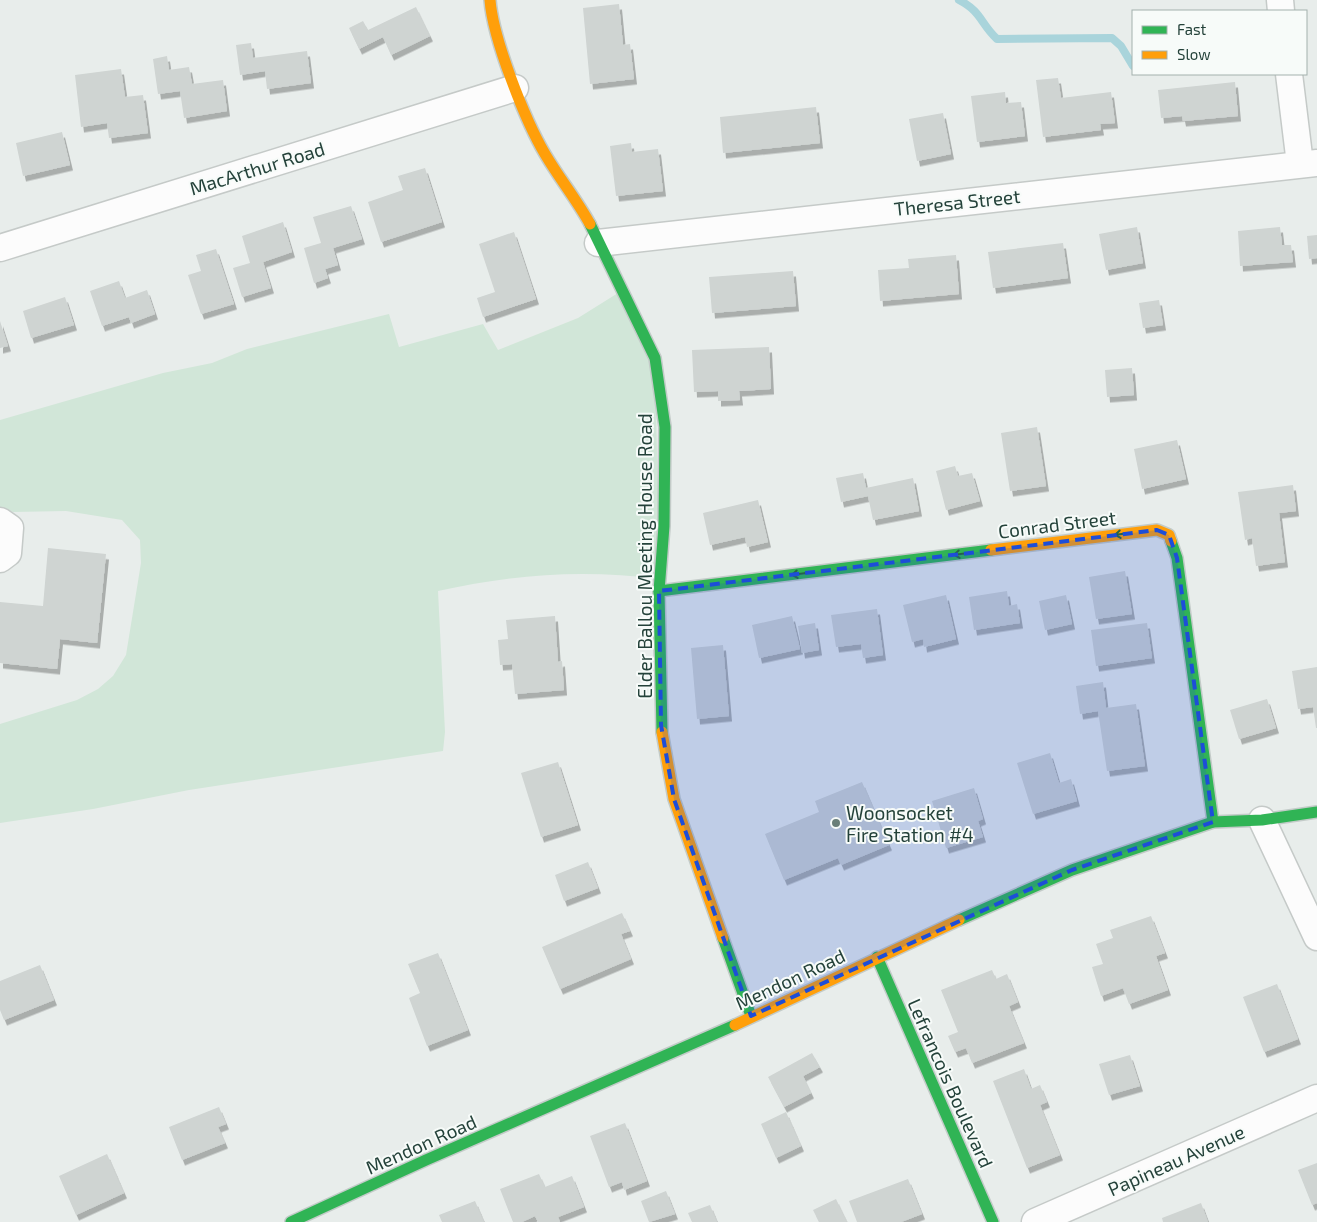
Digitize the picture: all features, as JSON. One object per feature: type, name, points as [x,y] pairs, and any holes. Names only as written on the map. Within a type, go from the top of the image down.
[{"type":"street","name":"Elder Ballou Meeting House Road","points":[[490,0],[491,14],[515,88],[544,152],[589,222],[655,358],[665,428],[664,526],[659,590],[661,725],[674,799],[751,1016]]},
{"type":"street","points":[[1289,75],[1309,164]]},
{"type":"street","name":"MacArthur Road","points":[[0,248],[515,88]]},
{"type":"street","name":"Theresa Street","points":[[598,243],[1309,164]]},
{"type":"street","points":[[0,521],[10,528],[8,553],[0,559]]},
{"type":"street","name":"Conrad Street","points":[[659,590],[1157,530],[1169,535],[1177,558],[1213,822]]},
{"type":"street","name":"Mendon Road","points":[[291,1222],[751,1016],[1063,873],[1213,822],[1262,820],[1317,812]]},
{"type":"street","points":[[1262,820],[1317,937]]},
{"type":"street","name":"Lefrancois Boulevard","points":[[877,958],[993,1222]]},
{"type":"street","name":"Papineau Avenue","points":[[1035,1222],[1317,1098]]},
{"type":"highlighted area","points":[[1157,530],[1169,535],[1177,558],[1213,822],[1072,870],[751,1016],[674,799],[661,725],[659,591]]},
{"type":"green space","points":[[618,293],[655,369],[660,579],[604,574],[549,575],[521,577],[438,591],[445,732],[443,751],[189,790],[93,809],[0,823],[0,724],[77,700],[98,689],[113,676],[126,655],[141,563],[140,540],[122,520],[66,511],[13,512],[0,507],[0,420],[163,373],[212,363],[247,349],[389,314],[399,347],[483,324],[498,350],[578,318]]},
{"type":"building","points":[[619,4],[623,45],[630,44],[634,79],[590,84],[583,8]]},
{"type":"building","points":[[416,7],[430,36],[391,55],[383,37],[359,49],[349,28],[363,21],[368,30]]},
{"type":"building","points":[[251,43],[253,58],[307,51],[311,83],[267,89],[265,71],[240,75],[236,45]]},
{"type":"building","points":[[167,56],[169,70],[189,67],[192,84],[223,80],[227,111],[184,118],[180,91],[158,94],[153,59]]},
{"type":"building","points":[[121,69],[125,97],[143,95],[148,133],[109,138],[107,123],[81,127],[75,75]]},
{"type":"building","points":[[1058,78],[1061,98],[1111,92],[1115,123],[1100,124],[1101,130],[1043,137],[1036,80]]},
{"type":"building","points":[[1235,82],[1238,116],[1183,121],[1182,116],[1161,118],[1158,90]]},
{"type":"building","points":[[1005,92],[1006,103],[1021,102],[1025,136],[977,142],[971,96]]},
{"type":"building","points":[[816,107],[820,143],[723,153],[720,117]]},
{"type":"building","points":[[943,113],[951,154],[917,161],[909,119]]},
{"type":"building","points":[[62,132],[70,165],[23,176],[16,143]]},
{"type":"building","points":[[631,143],[632,152],[658,149],[663,191],[616,196],[610,146]]},
{"type":"building","points":[[425,168],[442,222],[381,242],[368,202],[403,190],[398,176]]},
{"type":"building","points":[[351,206],[362,239],[333,248],[338,265],[325,269],[328,278],[314,283],[304,248],[321,243],[313,217]]},
{"type":"building","points":[[283,222],[292,252],[263,262],[271,288],[242,297],[233,268],[250,263],[242,236]]},
{"type":"building","points":[[1137,227],[1143,263],[1106,270],[1099,234]]},
{"type":"building","points":[[1280,227],[1282,245],[1291,245],[1293,262],[1240,266],[1238,231]]},
{"type":"building","points":[[514,232],[536,299],[483,317],[477,298],[495,292],[479,244]]},
{"type":"building","points":[[1317,235],[1317,258],[1309,259],[1307,236]]},
{"type":"building","points":[[1063,243],[1068,278],[993,288],[988,252]]},
{"type":"building","points":[[216,249],[234,304],[201,314],[188,275],[201,271],[196,255]]},
{"type":"building","points":[[956,255],[959,294],[880,301],[878,270],[909,268],[908,259]]},
{"type":"building","points":[[793,271],[796,306],[712,313],[709,277]]},
{"type":"building","points":[[119,281],[125,298],[147,290],[155,314],[131,323],[129,317],[102,326],[90,291]]},
{"type":"building","points":[[65,297],[74,325],[31,338],[23,311]]},
{"type":"building","points":[[1159,300],[1163,325],[1143,328],[1139,303]]},
{"type":"building","points":[[0,321],[8,346],[0,348]]},
{"type":"building","points":[[769,347],[771,389],[739,391],[740,400],[718,401],[718,391],[694,392],[692,350]]},
{"type":"building","points":[[1132,368],[1134,395],[1107,397],[1105,370]]},
{"type":"building","points":[[1037,427],[1046,486],[1010,491],[1001,433]]},
{"type":"building","points":[[1177,440],[1186,479],[1142,489],[1134,449]]},
{"type":"building","points":[[955,466],[958,476],[972,473],[980,501],[946,510],[936,471]]},
{"type":"building","points":[[863,473],[866,488],[913,478],[919,511],[873,520],[868,496],[841,502],[836,478]]},
{"type":"building","points":[[1293,485],[1296,511],[1279,513],[1285,562],[1256,566],[1252,538],[1245,540],[1238,492]]},
{"type":"building","points":[[758,500],[768,542],[747,547],[745,537],[710,545],[703,513]]},
{"type":"building","points":[[48,548],[106,554],[97,643],[60,639],[57,669],[0,663],[0,602],[43,606]]},
{"type":"building","points":[[1125,571],[1132,614],[1096,619],[1089,577]]},
{"type":"building","points":[[1007,591],[1009,606],[1017,604],[1020,623],[974,630],[969,597]]},
{"type":"building","points":[[946,595],[956,639],[924,647],[923,639],[912,642],[903,605]]},
{"type":"building","points":[[1066,595],[1072,624],[1045,630],[1039,601]]},
{"type":"building","points":[[877,609],[883,655],[863,658],[861,644],[836,647],[831,615]]},
{"type":"building","points":[[555,616],[558,662],[562,661],[564,690],[515,694],[512,664],[500,665],[498,640],[508,639],[506,620]]},
{"type":"building","points":[[792,616],[800,649],[759,658],[752,625]]},
{"type":"building","points":[[815,623],[819,650],[802,653],[798,626]]},
{"type":"building","points":[[1147,623],[1152,658],[1096,666],[1091,630]]},
{"type":"building","points":[[723,645],[729,716],[697,719],[691,648]]},
{"type":"building","points":[[1317,667],[1316,728],[1313,707],[1298,709],[1292,671]]},
{"type":"building","points":[[1103,682],[1106,708],[1136,704],[1145,766],[1107,771],[1098,711],[1080,714],[1076,686]]},
{"type":"building","points":[[1267,699],[1276,728],[1239,739],[1230,710]]},
{"type":"building","points":[[1050,753],[1059,783],[1071,779],[1077,801],[1033,814],[1017,763]]},
{"type":"building","points":[[558,762],[578,825],[541,837],[521,773]]},
{"type":"building","name":"Woonsocket Fire Station #4","points":[[862,782],[889,845],[841,865],[838,858],[784,880],[765,834],[819,812],[815,801]]},
{"type":"building","points":[[974,788],[983,819],[978,821],[983,837],[946,848],[932,801]]},
{"type":"building","points":[[588,862],[598,888],[564,901],[555,875]]},
{"type":"building","points":[[622,913],[630,931],[621,934],[631,959],[560,989],[542,947]]},
{"type":"building","points":[[1151,916],[1165,953],[1156,956],[1168,990],[1129,1004],[1123,988],[1101,996],[1092,967],[1103,964],[1096,944],[1113,938],[1110,930]]},
{"type":"building","points":[[438,953],[468,1030],[427,1046],[409,998],[420,993],[408,964]]},
{"type":"building","points":[[40,965],[54,1000],[4,1020],[0,1010],[0,981]]},
{"type":"building","points":[[992,970],[996,979],[1007,974],[1018,1002],[1009,1006],[1024,1043],[972,1063],[966,1048],[955,1052],[948,1036],[958,1032],[941,990]]},
{"type":"building","points":[[1277,984],[1298,1039],[1264,1052],[1243,997]]},
{"type":"building","points":[[812,1053],[820,1067],[803,1076],[811,1093],[784,1107],[768,1077]]},
{"type":"building","points":[[1130,1055],[1140,1086],[1109,1095],[1099,1064]]},
{"type":"building","points":[[1024,1069],[1031,1089],[1040,1085],[1047,1102],[1040,1105],[1060,1155],[1027,1168],[993,1081]]},
{"type":"building","points":[[219,1107],[226,1124],[218,1127],[225,1143],[182,1160],[169,1127]]},
{"type":"building","points":[[786,1112],[801,1146],[776,1158],[761,1124]]},
{"type":"building","points":[[625,1123],[647,1181],[624,1190],[622,1182],[609,1187],[590,1136]]},
{"type":"building","points":[[107,1154],[124,1193],[76,1215],[59,1176]]},
{"type":"building","points":[[1317,1163],[1317,1203],[1312,1205],[1298,1170]]},
{"type":"building","points":[[539,1174],[545,1187],[572,1176],[584,1207],[558,1217],[560,1222],[538,1222],[535,1216],[522,1222],[513,1222],[500,1189]]},
{"type":"building","points":[[908,1179],[922,1214],[901,1222],[857,1222],[849,1201]]},
{"type":"building","points":[[666,1191],[675,1214],[649,1222],[641,1201]]},
{"type":"building","points":[[836,1199],[847,1222],[819,1222],[813,1210]]},
{"type":"building","points":[[475,1201],[484,1222],[442,1222],[439,1215]]},
{"type":"building","points":[[1201,1203],[1208,1222],[1163,1222],[1162,1218]]},
{"type":"building","points":[[710,1205],[717,1222],[692,1222],[688,1213]]},
{"type":"waterway","points":[[959,0],[977,13],[997,39],[1112,38],[1121,46],[1132,64]]},
{"type":"traffic: fast","points":[[590,224],[655,358],[665,427],[664,526],[659,591],[662,732]]},
{"type":"traffic: fast","points":[[1171,541],[1177,558],[1213,822]]},
{"type":"traffic: fast","points":[[659,591],[991,550]]},
{"type":"traffic: fast","points":[[959,920],[1072,870],[1213,822],[1262,820],[1317,812]]},
{"type":"traffic: fast","points":[[723,938],[751,1016]]},
{"type":"traffic: fast","points":[[877,957],[993,1222]]},
{"type":"traffic: fast","points":[[291,1222],[426,1160],[735,1025]]},
{"type":"traffic: slow","points":[[490,0],[492,16],[503,57],[528,121],[545,154],[590,224]]},
{"type":"traffic: slow","points":[[991,550],[1157,530],[1169,535],[1171,541]]},
{"type":"traffic: slow","points":[[662,732],[674,799],[723,938]]},
{"type":"traffic: slow","points":[[735,1025],[959,920]]},
{"type":"place","name":"Woonsocket Fire Station #4","points":[[836,823]]}]
